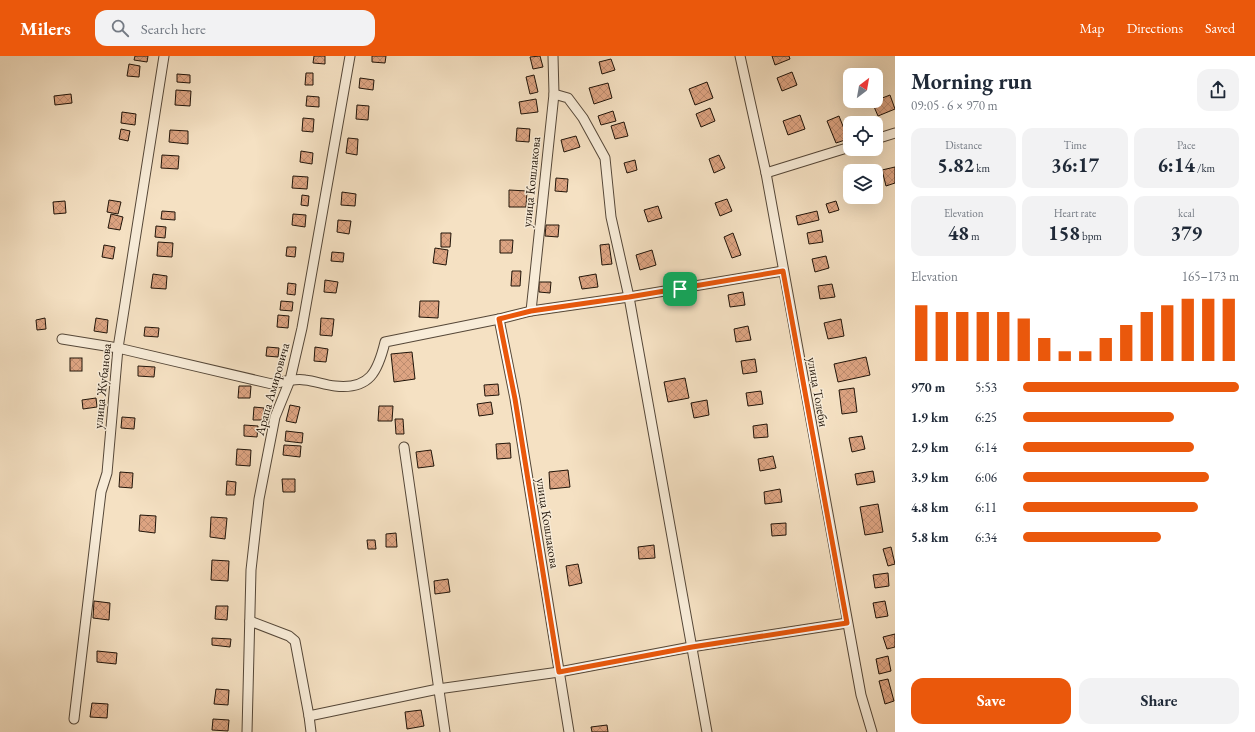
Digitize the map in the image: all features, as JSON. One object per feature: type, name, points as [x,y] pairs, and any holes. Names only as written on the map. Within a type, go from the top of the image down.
[{"type":"street","name":"улица Жубанова","points":[[74,719],[101,492],[107,473],[118,348],[164,56]]},
{"type":"street","name":"Арапа Амировича","points":[[247,732],[251,570],[259,499],[275,417],[290,380],[302,328],[350,56]]},
{"type":"street","name":"улица Кошлакова","points":[[531,311],[554,94],[553,56]]},
{"type":"street","name":"улица Толеби","points":[[740,56],[766,173],[861,695],[872,732]]},
{"type":"street","points":[[554,94],[568,98],[583,118],[605,158],[612,217],[629,297],[707,732]]},
{"type":"street","points":[[883,137],[895,133]]},
{"type":"street","points":[[766,173],[843,149]]},
{"type":"street","points":[[62,339],[118,348],[272,384],[304,379],[335,386],[353,387],[372,376],[381,359],[385,342],[531,311],[629,297],[783,271]]},
{"type":"street","name":"улица Кошлакова","points":[[499,319],[515,399],[569,732]]},
{"type":"street","points":[[404,447],[445,732]]},
{"type":"street","points":[[250,621],[289,636],[295,641],[312,732]]},
{"type":"street","points":[[309,716],[438,689],[559,672],[692,647],[847,623]]},
{"type":"building","points":[[135,56],[148,56],[147,62],[134,60]]},
{"type":"building","points":[[314,56],[325,56],[325,64],[313,63]]},
{"type":"building","points":[[372,56],[386,56],[385,63],[372,62]]},
{"type":"building","points":[[540,56],[543,67],[533,69],[530,57]]},
{"type":"building","points":[[772,56],[789,56],[790,59],[775,65]]},
{"type":"building","points":[[611,59],[615,70],[602,74],[599,62]]},
{"type":"building","points":[[129,64],[140,66],[139,77],[127,76]]},
{"type":"building","points":[[792,72],[797,85],[782,91],[777,78]]},
{"type":"building","points":[[306,73],[313,73],[313,85],[305,85]]},
{"type":"building","points":[[177,74],[190,75],[190,83],[177,82]]},
{"type":"building","points":[[534,75],[538,92],[530,94],[526,77]]},
{"type":"building","points":[[360,78],[374,80],[373,90],[359,88]]},
{"type":"building","points":[[707,82],[713,98],[695,105],[689,89]]},
{"type":"building","points":[[608,83],[612,98],[594,104],[589,88]]},
{"type":"building","points":[[176,90],[191,91],[190,106],[175,105]]},
{"type":"building","points":[[71,94],[72,103],[55,105],[54,96]]},
{"type":"building","points":[[890,95],[895,109],[878,116],[875,108],[883,108],[883,98]]},
{"type":"building","points":[[307,96],[319,97],[319,107],[306,106]]},
{"type":"building","points":[[536,99],[538,112],[521,114],[519,102]]},
{"type":"building","points":[[357,105],[369,106],[368,120],[356,119]]},
{"type":"building","points":[[710,108],[715,121],[701,127],[696,114]]},
{"type":"building","points":[[613,111],[616,121],[601,125],[598,116]]},
{"type":"building","points":[[122,112],[136,114],[135,125],[121,123]]},
{"type":"building","points":[[800,115],[805,129],[788,135],[783,121]]},
{"type":"building","points":[[839,116],[843,126],[843,141],[836,143],[827,121]]},
{"type":"building","points":[[303,118],[314,119],[313,132],[302,131]]},
{"type":"building","points":[[624,122],[628,136],[615,139],[611,126]]},
{"type":"building","points":[[517,128],[530,129],[529,142],[516,141]]},
{"type":"building","points":[[121,129],[130,131],[128,141],[119,139]]},
{"type":"building","points":[[170,130],[188,131],[188,144],[169,142]]},
{"type":"building","points":[[576,136],[580,147],[564,152],[561,140]]},
{"type":"building","points":[[348,138],[358,139],[357,155],[346,153]]},
{"type":"building","points":[[301,151],[313,153],[312,164],[300,162]]},
{"type":"building","points":[[162,155],[179,156],[178,169],[161,168]]},
{"type":"building","points":[[719,155],[725,168],[714,173],[709,159]]},
{"type":"building","points":[[635,160],[637,170],[627,173],[624,163]]},
{"type":"building","points":[[895,167],[895,183],[886,186],[883,170]]},
{"type":"building","points":[[293,176],[308,177],[307,189],[292,188]]},
{"type":"building","points":[[556,178],[568,179],[567,192],[555,191]]},
{"type":"building","points":[[509,190],[527,191],[526,207],[509,207]]},
{"type":"building","points":[[342,192],[356,194],[355,206],[341,205]]},
{"type":"building","points":[[302,195],[309,196],[308,206],[301,205]]},
{"type":"building","points":[[727,199],[732,211],[720,216],[715,203]]},
{"type":"building","points":[[109,200],[121,202],[118,214],[107,212]]},
{"type":"building","points":[[65,201],[66,213],[54,214],[53,202]]},
{"type":"building","points":[[836,201],[839,210],[829,213],[826,204]]},
{"type":"building","points":[[658,206],[662,218],[648,222],[644,210]]},
{"type":"building","points":[[162,211],[175,212],[175,220],[161,219]]},
{"type":"building","points":[[817,211],[819,220],[798,225],[796,216]]},
{"type":"building","points":[[111,214],[123,217],[120,230],[108,228]]},
{"type":"building","points":[[293,214],[306,215],[305,227],[292,225]]},
{"type":"building","points":[[338,220],[351,221],[349,234],[337,232]]},
{"type":"building","points":[[546,225],[559,225],[558,237],[545,236]]},
{"type":"building","points":[[156,226],[166,227],[165,238],[155,237]]},
{"type":"building","points":[[821,230],[823,242],[809,244],[807,233]]},
{"type":"building","points":[[441,233],[451,233],[450,247],[441,247]]},
{"type":"building","points":[[733,233],[741,255],[732,258],[724,237]]},
{"type":"building","points":[[500,240],[513,240],[512,253],[500,253]]},
{"type":"building","points":[[158,242],[173,243],[172,257],[157,256]]},
{"type":"building","points":[[609,244],[612,264],[602,265],[600,245]]},
{"type":"building","points":[[104,245],[115,247],[113,259],[102,257]]},
{"type":"building","points":[[287,247],[296,247],[295,257],[286,256]]},
{"type":"building","points":[[435,248],[448,250],[446,265],[433,263]]},
{"type":"building","points":[[652,250],[656,265],[640,270],[636,255]]},
{"type":"building","points":[[332,252],[344,253],[343,262],[331,261]]},
{"type":"building","points":[[826,256],[829,268],[815,272],[812,259]]},
{"type":"building","points":[[512,271],[521,271],[520,286],[511,286]]},
{"type":"building","points":[[153,274],[167,276],[166,289],[151,288]]},
{"type":"building","points":[[596,274],[598,287],[582,289],[579,277]]},
{"type":"building","points":[[325,280],[338,282],[336,293],[324,292]]},
{"type":"building","points":[[539,282],[551,282],[550,293],[539,292]]},
{"type":"building","points":[[288,283],[296,284],[295,295],[287,294]]},
{"type":"building","points":[[832,284],[835,297],[820,299],[818,286]]},
{"type":"building","points":[[743,292],[745,305],[730,307],[728,295]]},
{"type":"building","points":[[281,301],[293,302],[292,311],[280,310]]},
{"type":"building","points":[[420,301],[439,301],[438,318],[419,317]]},
{"type":"building","points":[[278,315],[289,316],[288,328],[277,327]]},
{"type":"building","points":[[45,318],[46,329],[37,330],[36,320]]},
{"type":"building","points":[[96,318],[108,320],[107,333],[94,331]]},
{"type":"building","points":[[321,318],[334,319],[332,336],[320,335]]},
{"type":"building","points":[[841,319],[844,336],[828,339],[824,323]]},
{"type":"building","points":[[748,326],[751,340],[736,342],[734,329]]},
{"type":"building","points":[[145,327],[159,328],[158,337],[144,336]]},
{"type":"building","points":[[267,347],[279,348],[278,357],[266,356]]},
{"type":"building","points":[[315,347],[328,349],[326,362],[314,361]]},
{"type":"building","points":[[412,352],[415,379],[394,382],[391,354]]},
{"type":"building","points":[[866,357],[870,375],[838,382],[834,364]]},
{"type":"building","points":[[70,358],[82,358],[82,371],[70,371]]},
{"type":"building","points":[[755,359],[757,372],[743,374],[741,361]]},
{"type":"building","points":[[138,366],[155,367],[154,377],[138,376]]},
{"type":"building","points":[[685,378],[689,398],[668,402],[664,382]]},
{"type":"building","points":[[498,384],[499,395],[485,396],[484,385]]},
{"type":"building","points":[[239,386],[251,386],[250,398],[238,398]]},
{"type":"building","points":[[854,388],[857,412],[842,414],[839,390]]},
{"type":"building","points":[[761,391],[763,404],[748,406],[746,393]]},
{"type":"building","points":[[96,398],[97,407],[83,409],[82,400]]},
{"type":"building","points":[[707,400],[709,415],[694,418],[691,403]]},
{"type":"building","points":[[491,402],[493,414],[479,416],[477,404]]},
{"type":"building","points":[[290,405],[300,407],[296,423],[286,421]]},
{"type":"building","points":[[379,406],[393,406],[392,421],[378,421]]},
{"type":"building","points":[[254,407],[264,408],[263,420],[253,420]]},
{"type":"building","points":[[122,417],[135,418],[134,429],[121,428]]},
{"type":"building","points":[[395,419],[403,419],[404,434],[396,434]]},
{"type":"building","points":[[767,424],[768,437],[754,438],[753,426]]},
{"type":"building","points":[[244,425],[258,426],[257,437],[244,436]]},
{"type":"building","points":[[286,431],[303,433],[302,443],[285,441]]},
{"type":"building","points":[[862,436],[865,449],[852,452],[849,438]]},
{"type":"building","points":[[510,443],[511,458],[497,459],[496,444]]},
{"type":"building","points":[[284,445],[301,446],[300,457],[283,455]]},
{"type":"building","points":[[237,449],[251,450],[250,466],[236,465]]},
{"type":"building","points":[[431,450],[434,466],[418,468],[416,452]]},
{"type":"building","points":[[773,456],[776,468],[760,471],[758,459]]},
{"type":"building","points":[[568,470],[570,487],[550,489],[549,472]]},
{"type":"building","points":[[873,471],[875,482],[857,485],[855,474]]},
{"type":"building","points":[[120,472],[133,473],[132,488],[119,487]]},
{"type":"building","points":[[282,479],[295,479],[295,492],[283,492]]},
{"type":"building","points":[[227,481],[236,482],[235,495],[226,495]]},
{"type":"building","points":[[780,489],[782,502],[765,504],[764,492]]},
{"type":"building","points":[[878,504],[883,532],[865,535],[860,507]]},
{"type":"building","points":[[140,515],[156,516],[155,533],[139,531]]},
{"type":"building","points":[[211,517],[227,518],[225,539],[210,537]]},
{"type":"building","points":[[786,523],[786,535],[772,536],[771,524]]},
{"type":"building","points":[[396,533],[397,547],[386,547],[386,534]]},
{"type":"building","points":[[367,540],[375,540],[376,549],[368,549]]},
{"type":"building","points":[[654,545],[655,558],[639,559],[638,547]]},
{"type":"building","points":[[891,547],[895,564],[888,566],[883,549]]},
{"type":"building","points":[[212,560],[229,561],[228,581],[211,580]]},
{"type":"building","points":[[578,564],[582,583],[569,586],[566,566]]},
{"type":"building","points":[[888,573],[889,586],[875,588],[873,575]]},
{"type":"building","points":[[448,579],[450,592],[435,594],[434,581]]},
{"type":"building","points":[[94,601],[110,603],[109,620],[93,618]]},
{"type":"building","points":[[885,601],[888,616],[876,618],[873,603]]},
{"type":"building","points":[[216,606],[228,606],[227,620],[215,619]]},
{"type":"building","points":[[895,634],[895,647],[887,649],[883,637]]},
{"type":"building","points":[[212,638],[231,639],[230,647],[212,645]]},
{"type":"building","points":[[97,651],[117,653],[116,664],[97,662]]},
{"type":"building","points":[[888,656],[891,671],[879,674],[876,659]]},
{"type":"building","points":[[888,679],[894,701],[885,704],[879,681]]},
{"type":"building","points":[[216,689],[229,690],[228,705],[214,704]]},
{"type":"building","points":[[92,703],[108,704],[107,718],[90,717]]},
{"type":"building","points":[[421,710],[424,726],[407,729],[405,712]]},
{"type":"building","points":[[213,719],[229,720],[228,731],[212,730]]},
{"type":"building","points":[[607,725],[608,732],[592,732],[591,727]]},
{"type":"route","points":[[783,271],[847,623],[692,647],[559,672],[515,399],[499,319],[531,311],[680,289],[783,271]]}]
